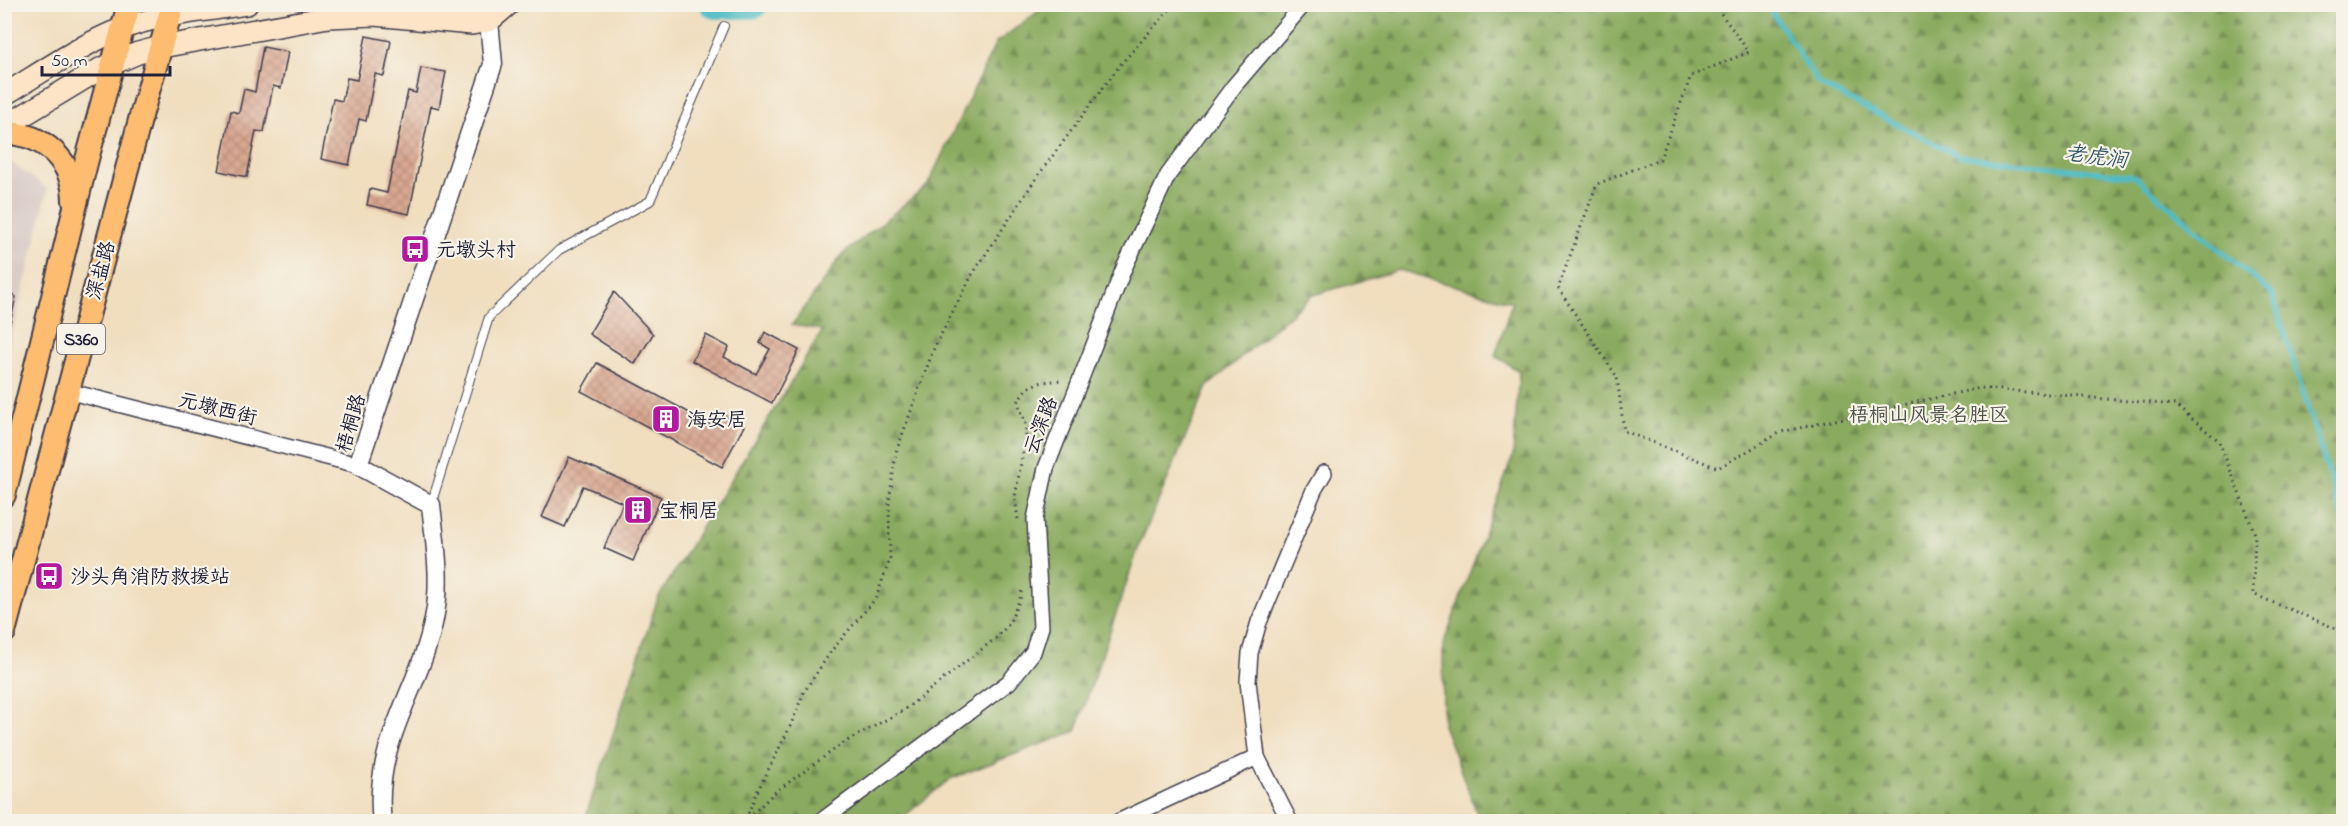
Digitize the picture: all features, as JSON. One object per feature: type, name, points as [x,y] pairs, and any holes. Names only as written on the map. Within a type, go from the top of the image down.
[{"type":"main road","name":"S360","points":[[113,62],[129,4]]},
{"type":"main road","points":[[4,95],[99,39],[123,28],[171,11],[247,4]]},
{"type":"main road","points":[[468,4],[475,4]]},
{"type":"main road","points":[[4,127],[113,62],[161,46],[328,17],[374,15],[472,24],[487,13],[509,4]]},
{"type":"main road","name":"S360","points":[[161,46],[171,11]]},
{"type":"main road","name":"深盐路","points":[[4,632],[161,46]]},
{"type":"main road","name":"深盐路","points":[[4,495],[113,62]]},
{"type":"main road","points":[[4,134],[23,135],[38,140],[47,145],[61,159],[70,174],[74,192],[74,215]]},
{"type":"street","name":"云深路","points":[[820,822],[1009,682],[1033,652],[1041,627],[1035,519],[1046,468],[1124,268],[1168,175],[1234,86],[1304,4]]},
{"type":"street","name":"梧桐路","points":[[431,505],[358,465],[493,64],[487,13]]},
{"type":"street","name":"元墩西街","points":[[67,391],[358,465]]},
{"type":"street","points":[[1290,822],[1257,757],[1248,682],[1250,653],[1259,622],[1314,489],[1324,473]]},
{"type":"street","points":[[381,822],[382,771],[391,735],[427,646],[434,620],[439,586],[431,505]]},
{"type":"street","points":[[1118,822],[1257,757]]},
{"type":"lane","points":[[4,12],[11,4]]},
{"type":"lane","points":[[431,505],[489,317],[559,250],[650,201],[724,26]]},
{"type":"path","points":[[745,820],[790,727],[804,692],[832,650],[876,598],[890,559],[889,503],[896,452],[934,348],[972,275],[1036,177],[1120,65],[1170,9],[1178,4]]},
{"type":"path","points":[[1714,4],[1749,52],[1691,76],[1660,159],[1597,184],[1558,288],[1617,376],[1624,431],[1718,468],[1781,432],[1980,388],[2175,405],[2219,441],[2255,534],[2253,594],[2343,632]]},
{"type":"path","points":[[1019,528],[1015,496],[1026,435],[1026,424],[1018,403],[1021,394],[1034,383],[1081,378]]},
{"type":"path","points":[[745,820],[774,793],[845,742],[904,710],[996,638],[1009,624],[1020,599],[1022,588]]},
{"type":"shaded area","points":[[5,158],[48,189],[5,363]]},
{"type":"green space","name":"梧桐山风景名胜区","points":[[1054,4],[2343,5],[2343,821],[1480,821],[1443,725],[1443,645],[1513,456],[1519,371],[1495,356],[1512,302],[1399,270],[1313,295],[1207,387],[1139,546],[1076,731],[950,779],[898,821],[584,822],[658,598],[823,330],[792,325],[842,255],[927,186],[996,43],[1043,8]]},
{"type":"building","points":[[366,36],[391,41],[384,76],[375,74],[366,121],[359,119],[349,165],[321,159],[333,99],[342,101],[347,78],[357,80]]},
{"type":"building","points":[[263,47],[288,52],[281,88],[273,86],[264,132],[256,131],[247,177],[219,171],[231,111],[239,113],[244,89],[255,92]]},
{"type":"building","points":[[421,68],[446,72],[439,108],[431,106],[409,214],[367,205],[370,189],[387,193],[408,91],[416,93]]},
{"type":"building","points":[[4,287],[16,297],[5,344],[4,344]]},
{"type":"building","points":[[614,292],[653,334],[635,364],[589,334]]},
{"type":"building","points":[[765,332],[799,350],[772,403],[692,361],[706,335],[729,347],[724,357],[756,374],[770,349],[760,343]]},
{"type":"building","name":"海安居","points":[[597,363],[712,425],[718,412],[744,426],[722,467],[581,391]]},
{"type":"building","name":"宝桐居","points":[[569,457],[661,497],[633,561],[604,548],[623,503],[583,486],[565,527],[542,517]]},
{"type":"waterway","points":[[715,4],[753,4]]},
{"type":"waterway","name":"老虎涧","points":[[1767,4],[1819,84],[1959,156],[2134,176],[2272,294],[2344,522]]},
{"type":"place","name":"元墩头村","points":[[415,249]]},
{"type":"place","name":"海安居","points":[[666,419]]},
{"type":"place","name":"宝桐居","points":[[638,510]]},
{"type":"place","name":"沙头角消防救援站","points":[[49,576]]}]
